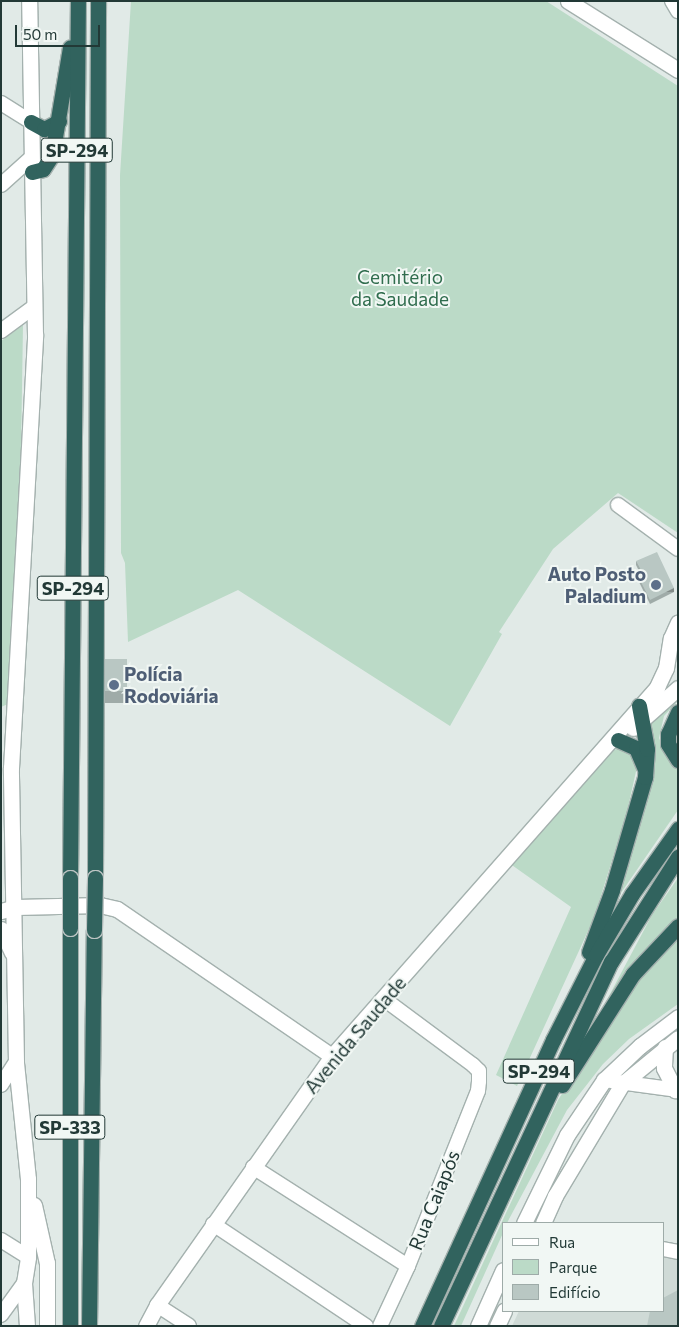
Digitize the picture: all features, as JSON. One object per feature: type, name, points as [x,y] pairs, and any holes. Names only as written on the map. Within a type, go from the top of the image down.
[{"type":"highway","points":[[32,165],[44,169],[50,161],[59,121],[78,1]]},
{"type":"highway","name":"SP-294","points":[[70,928],[78,1]]},
{"type":"highway","name":"SP-294","points":[[94,930],[98,1]]},
{"type":"highway","points":[[31,122],[44,129],[59,121]]},
{"type":"highway","points":[[678,712],[668,734],[668,744],[678,760]]},
{"type":"highway","points":[[553,1040],[612,890],[645,777],[647,749],[641,713]]},
{"type":"highway","points":[[618,740],[636,748],[643,761],[645,777]]},
{"type":"highway","name":"SP-294","points":[[422,1326],[553,1040],[612,926],[678,830]]},
{"type":"highway","name":"SP-294","points":[[442,1326],[611,962],[678,857]]},
{"type":"highway","points":[[517,1162],[578,1058],[634,974],[678,926]]},
{"type":"highway","name":"SP-333","points":[[70,928],[70,1326]]},
{"type":"highway","name":"SP-333","points":[[89,1326],[94,930]]},
{"type":"street","points":[[1,794],[12,733],[35,306],[29,1]]},
{"type":"street","points":[[568,1],[678,70]]},
{"type":"street","points":[[672,1],[678,11]]},
{"type":"street","points":[[1,103],[31,122]]},
{"type":"street","points":[[1,185],[32,165]]},
{"type":"street","points":[[1,331],[35,306]]},
{"type":"street","points":[[618,505],[678,549]]},
{"type":"street","points":[[589,764],[618,740],[641,713],[674,656],[671,638],[678,622]]},
{"type":"street","points":[[657,707],[678,688]]},
{"type":"street","points":[[589,764],[641,713],[678,696]]},
{"type":"street","points":[[6,764],[8,909],[14,961],[16,1062],[28,1179],[28,1257],[24,1283],[27,1326]]},
{"type":"street","name":"Avenida Saudade","points":[[146,1326],[157,1305],[332,1056],[589,764]]},
{"type":"street","points":[[8,909],[100,905],[117,909],[332,1056]]},
{"type":"street","points":[[1,929],[14,961]]},
{"type":"street","name":"Rua Caiapós","points":[[380,1326],[408,1266],[478,1092],[479,1072],[384,999]]},
{"type":"street","points":[[524,1222],[567,1135],[604,1080],[640,1046],[678,1017]]},
{"type":"street","points":[[543,1222],[555,1196],[622,1084],[678,1038]]},
{"type":"street","points":[[665,1047],[664,1068],[676,1090]]},
{"type":"street","points":[[1,1085],[16,1062]]},
{"type":"street","points":[[604,1080],[676,1090]]},
{"type":"street","points":[[253,1168],[408,1266]]},
{"type":"street","points":[[28,1179],[47,1263],[48,1326]]},
{"type":"street","points":[[213,1224],[366,1326]]},
{"type":"street","points":[[1,1240],[28,1257]]},
{"type":"street","points":[[664,1249],[678,1252]]},
{"type":"street","points":[[478,1326],[502,1272]]},
{"type":"street","points":[[1,1315],[24,1283]]},
{"type":"street","points":[[157,1305],[189,1326]]},
{"type":"street","points":[[497,1326],[504,1312]]},
{"type":"shaded area","points":[[664,1257],[678,1259],[678,1326],[512,1326],[519,1312],[664,1312]]},
{"type":"green space","name":"Cemitério da Saudade","points":[[131,1],[546,1],[678,86],[678,533],[618,493],[553,549],[499,632],[502,634],[450,726],[238,590],[128,642],[125,563],[121,553],[120,175]]},
{"type":"green space","points":[[23,325],[17,700],[1,707],[1,341]]},
{"type":"green space","points":[[678,701],[664,716],[659,738],[667,758],[678,768],[678,810],[612,906],[653,779],[651,719]]},
{"type":"green space","points":[[619,748],[630,753],[637,767],[626,816],[594,918],[517,1086],[496,1075],[571,907],[509,863],[607,753]]},
{"type":"green space","points":[[678,878],[678,918],[639,957],[602,1009],[652,915]]},
{"type":"green space","points":[[678,932],[678,1004],[629,1039],[603,1064],[567,1110],[508,1222],[502,1222],[502,1235],[461,1326],[454,1326],[558,1100],[631,987]]},
{"type":"building","name":"Auto Posto Paladium","points":[[657,552],[674,588],[650,600],[637,574],[642,572],[636,561]]},
{"type":"building","name":"Polícia Rodoviária","points":[[105,659],[127,659],[127,691],[105,691]]},
{"type":"building","points":[[678,1290],[678,1326],[647,1326],[650,1312],[664,1312],[664,1297]]},
{"type":"place","name":"Auto Posto Paladium","points":[[656,585]]},
{"type":"place","name":"Polícia Rodoviária","points":[[114,685]]}]
